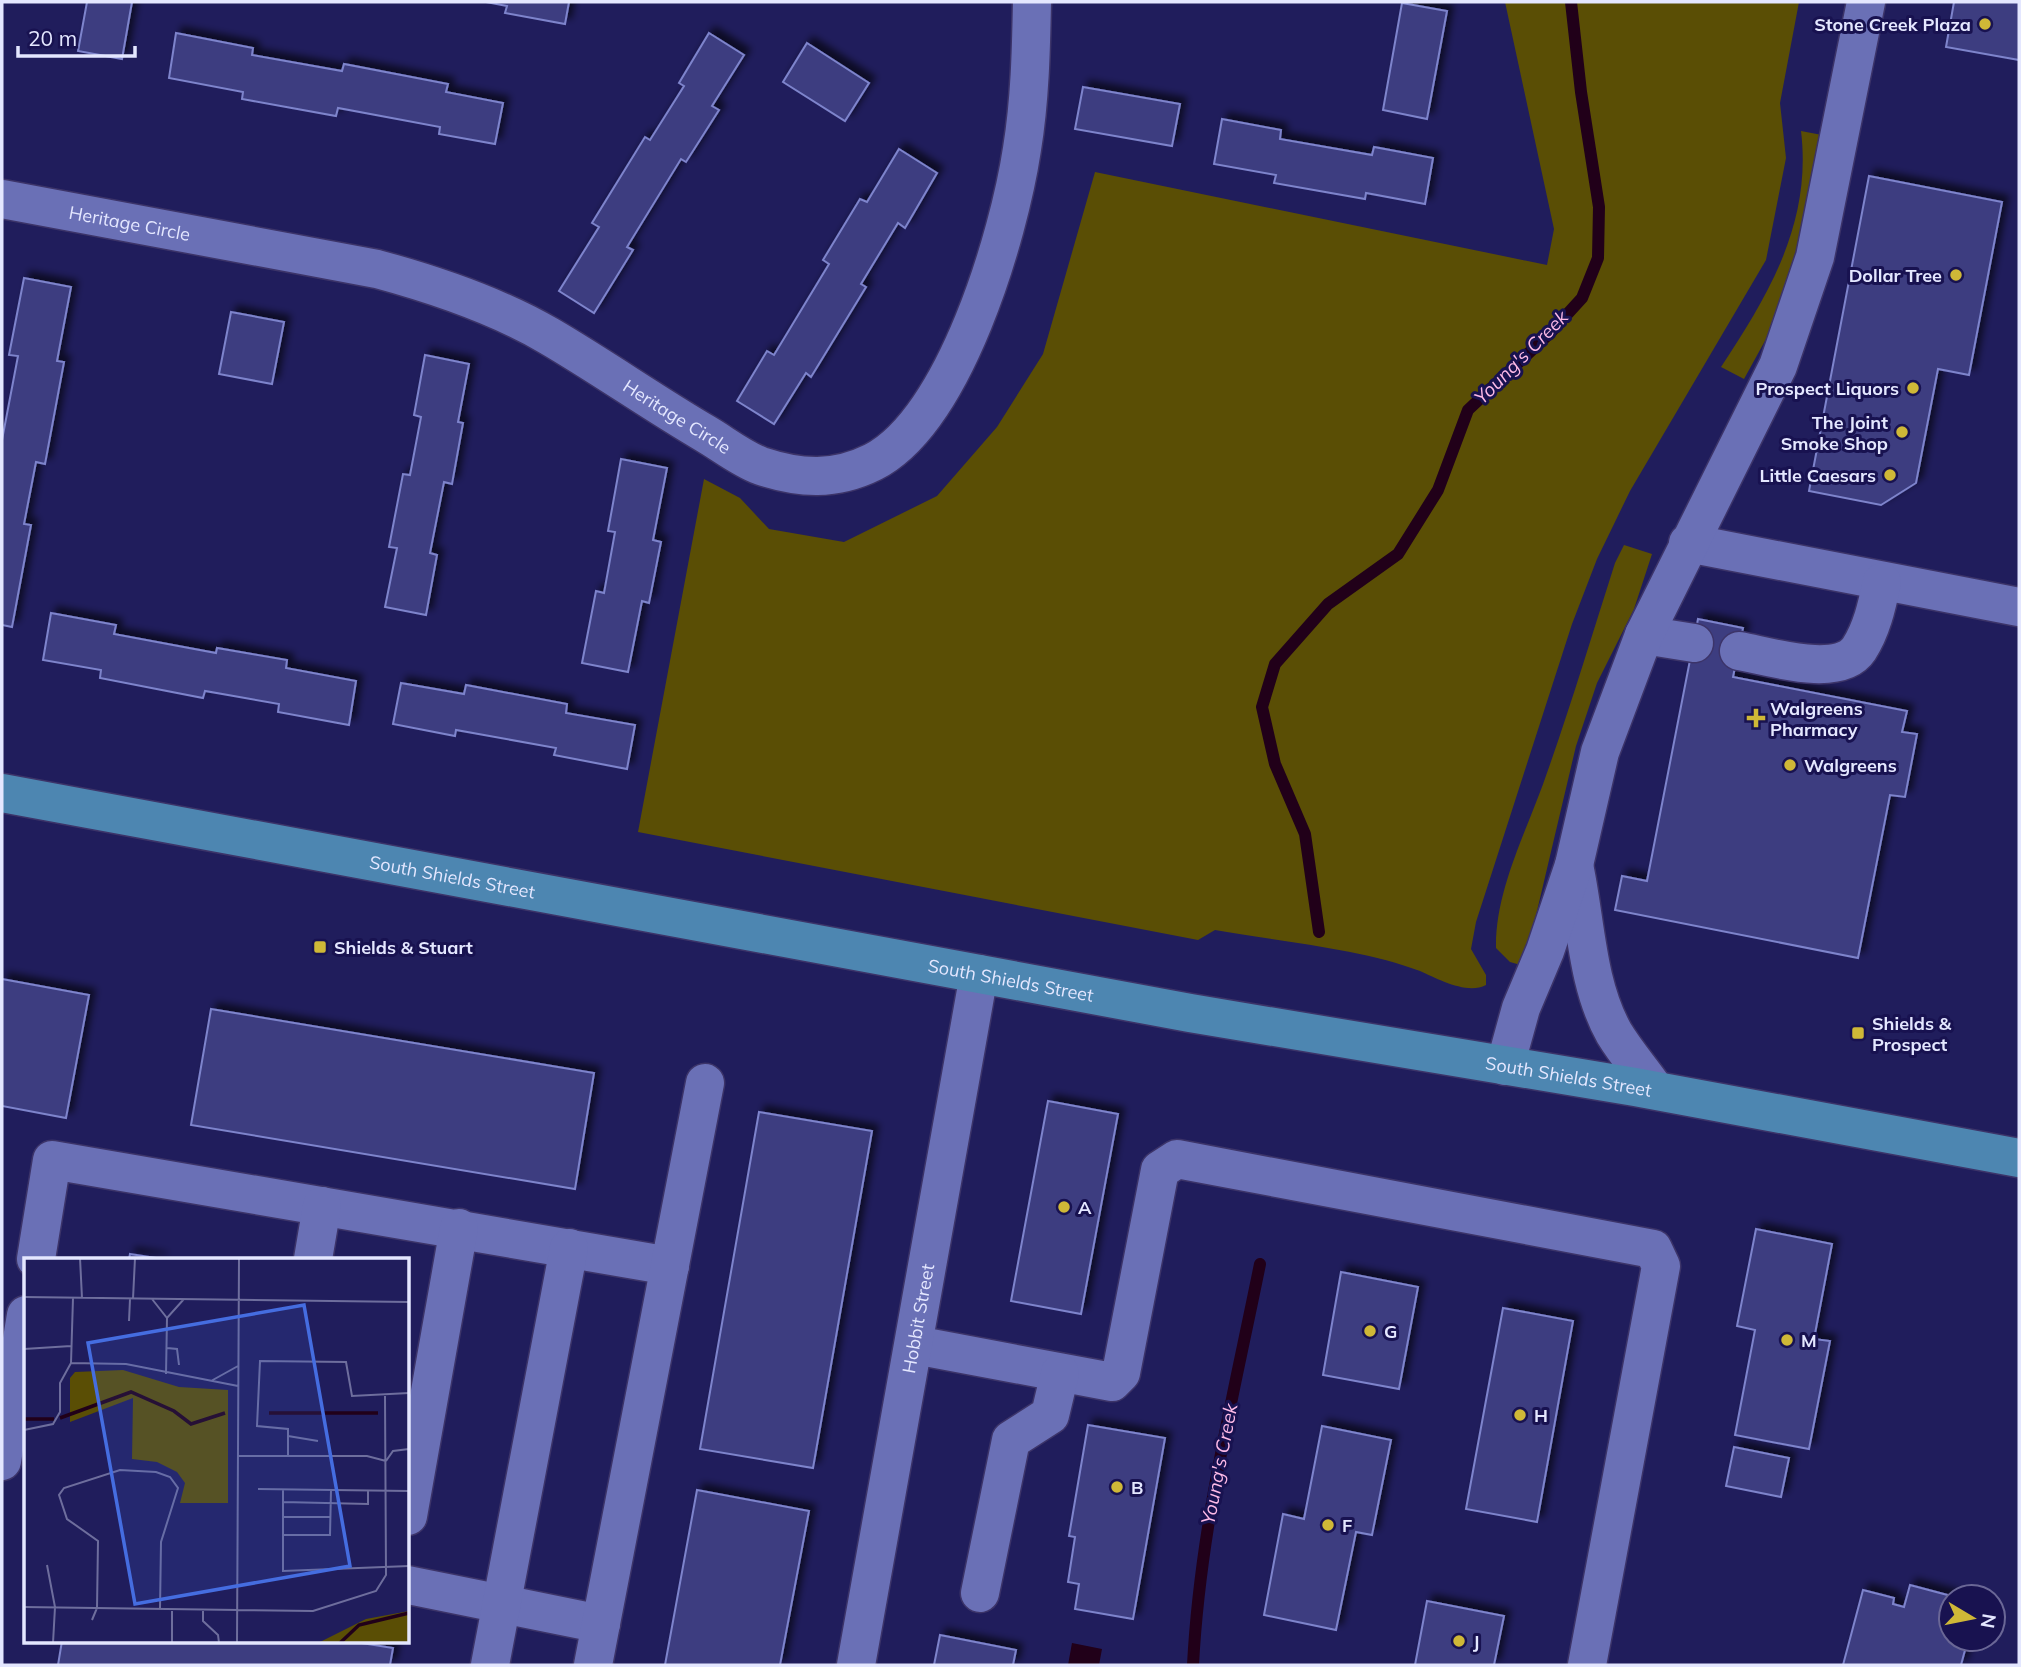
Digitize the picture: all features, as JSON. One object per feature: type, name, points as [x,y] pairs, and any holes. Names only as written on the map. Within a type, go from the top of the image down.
[{"type":"main road","name":"South Shields Street","points":[[2,793],[1190,1013],[1655,1090],[2019,1158]]},
{"type":"street","name":"Heritage Circle","points":[[2,199],[377,269],[430,284],[547,335],[757,464],[793,475],[820,478],[852,471],[876,460],[910,431],[940,389],[966,340],[1010,213],[1022,150],[1031,68],[1032,2]]},
{"type":"street","points":[[1505,1066],[1521,1008],[1545,951],[1574,865],[1600,752],[1644,635],[1777,366],[1815,257],[1866,2]]},
{"type":"street","points":[[1688,543],[2019,607]]},
{"type":"street","points":[[1739,651],[1827,667],[1857,652],[1871,626],[1882,582]]},
{"type":"street","points":[[1644,635],[1694,643]]},
{"type":"street","points":[[1574,865],[1585,916],[1589,961],[1614,1032],[1655,1090]]},
{"type":"street","name":"Hobbit Street","points":[[856,1665],[979,974]]},
{"type":"street","points":[[593,1665],[705,1083]]},
{"type":"street","points":[[915,1345],[1112,1382],[1121,1373],[1160,1170],[1177,1159],[1653,1249],[1661,1266],[1587,1665]]},
{"type":"street","points":[[36,1258],[52,1160],[670,1266]]},
{"type":"street","points":[[313,1258],[322,1206]]},
{"type":"street","points":[[410,1505],[459,1228]]},
{"type":"street","points":[[490,1665],[569,1248]]},
{"type":"street","points":[[2,1461],[24,1327]]},
{"type":"street","points":[[980,1592],[1012,1440],[1050,1415],[1060,1373]]},
{"type":"street","points":[[410,1585],[601,1623]]},
{"type":"shaded area","points":[[1505,2],[1799,2],[1780,103],[1786,158],[1766,260],[1630,491],[1597,559],[1572,624],[1476,922],[1471,949],[1486,975],[1486,985],[1478,988],[1462,987],[1397,963],[1319,946],[1215,930],[1198,940],[638,832],[704,479],[740,498],[769,529],[844,542],[937,496],[997,427],[1043,354],[1095,172],[1547,265],[1554,229]]},
{"type":"shaded area","points":[[1801,131],[1822,135],[1809,217],[1777,319],[1744,379],[1721,367],[1770,285],[1793,227],[1803,165]]},
{"type":"shaded area","points":[[1624,545],[1652,554],[1634,609],[1597,683],[1576,746],[1524,966],[1510,962],[1496,948],[1501,903],[1514,858],[1566,719],[1615,563]]},
{"type":"shaded area","points":[[1072,1643],[1102,1649],[1099,1665],[1068,1665]]},
{"type":"building","points":[[87,2],[132,2],[122,59],[78,51]]},
{"type":"building","points":[[486,2],[569,2],[565,24],[505,13],[507,6]]},
{"type":"building","name":"Stone Creek Plaza","points":[[1954,2],[2019,2],[2019,60],[1946,47]]},
{"type":"building","points":[[1402,3],[1447,11],[1427,119],[1383,110]]},
{"type":"building","points":[[176,33],[253,48],[252,55],[342,71],[344,64],[448,84],[446,92],[503,103],[495,144],[439,134],[440,127],[338,108],[336,116],[242,99],[243,92],[169,78]]},
{"type":"building","points":[[709,33],[744,55],[712,106],[719,110],[686,162],[681,159],[627,247],[633,250],[594,313],[559,291],[599,227],[592,223],[645,137],[650,140],[684,86],[679,83]]},
{"type":"building","points":[[807,43],[869,83],[845,121],[783,82]]},
{"type":"building","points":[[1083,87],[1180,104],[1172,146],[1075,129]]},
{"type":"building","points":[[1222,119],[1281,130],[1280,139],[1372,155],[1374,147],[1433,158],[1425,204],[1366,193],[1365,199],[1274,183],[1276,175],[1214,164]]},
{"type":"building","points":[[899,149],[937,173],[905,228],[898,223],[861,284],[866,287],[811,377],[806,373],[774,424],[737,401],[767,351],[774,355],[829,264],[823,260],[860,199],[867,202]]},
{"type":"building","points":[[1869,176],[2002,202],[1969,375],[1938,369],[1916,483],[1881,505],[1809,491]]},
{"type":"building","points":[[24,278],[71,287],[57,361],[64,362],[45,464],[36,462],[24,524],[31,525],[12,627],[2,625],[2,440],[18,356],[9,355]]},
{"type":"building","points":[[231,312],[284,322],[272,384],[219,374]]},
{"type":"building","points":[[425,355],[469,364],[458,422],[463,423],[452,484],[444,482],[430,553],[437,555],[426,615],[385,607],[397,548],[389,547],[403,474],[410,475],[421,417],[414,415]]},
{"type":"building","points":[[621,459],[667,468],[653,540],[661,542],[649,603],[642,601],[628,672],[582,663],[596,591],[604,593],[615,532],[608,531]]},
{"type":"building","points":[[51,613],[116,625],[114,634],[216,653],[217,648],[287,660],[286,668],[356,681],[349,725],[278,712],[279,704],[205,691],[203,698],[100,678],[101,670],[43,660]]},
{"type":"building","name":"Walgreens","points":[[1698,619],[1743,628],[1733,677],[1907,711],[1902,732],[1917,734],[1905,797],[1890,795],[1858,958],[1615,910],[1622,876],[1647,881]]},
{"type":"building","points":[[401,683],[464,694],[466,685],[567,704],[566,713],[635,725],[627,769],[554,755],[556,748],[456,730],[455,736],[393,724]]},
{"type":"building","points":[[2,979],[89,995],[66,1118],[2,1106]]},
{"type":"building","points":[[211,1009],[594,1073],[575,1189],[191,1125]]},
{"type":"building","name":"A","points":[[1048,1101],[1118,1114],[1081,1314],[1011,1301]]},
{"type":"building","points":[[759,1112],[872,1131],[813,1468],[700,1449]]},
{"type":"building","name":"M","points":[[1756,1229],[1832,1244],[1814,1339],[1830,1341],[1809,1449],[1735,1435],[1755,1330],[1737,1326]]},
{"type":"building","points":[[130,1254],[156,1258],[129,1258]]},
{"type":"building","name":"G","points":[[1341,1272],[1418,1287],[1399,1389],[1323,1375]]},
{"type":"building","name":"H","points":[[1503,1308],[1573,1321],[1537,1522],[1466,1509]]},
{"type":"building","name":"B","points":[[1088,1425],[1165,1438],[1133,1619],[1075,1609],[1079,1584],[1068,1582],[1075,1537],[1069,1536]]},
{"type":"building","name":"F","points":[[1322,1426],[1391,1440],[1372,1535],[1356,1532],[1336,1630],[1264,1615],[1283,1514],[1304,1519]]},
{"type":"building","points":[[1734,1447],[1789,1458],[1781,1497],[1726,1486]]},
{"type":"building","points":[[697,1490],[809,1511],[780,1665],[665,1665]]},
{"type":"building","points":[[1910,1585],[1937,1592],[1937,1653],[1964,1653],[1961,1665],[1843,1665],[1863,1590],[1894,1598],[1893,1604],[1904,1607]]},
{"type":"building","name":"J","points":[[1427,1601],[1504,1616],[1494,1665],[1415,1665]]},
{"type":"building","points":[[940,1635],[1016,1650],[1013,1665],[934,1665]]},
{"type":"building","points":[[62,1642],[355,1642],[393,1648],[390,1665],[58,1665]]},
{"type":"waterway","name":"Young's Creek","points":[[1319,932],[1305,834],[1275,764],[1262,707],[1275,664],[1328,604],[1398,554],[1438,490],[1468,410],[1550,333],[1582,298],[1598,258],[1599,207],[1581,92],[1571,2]]},
{"type":"waterway","name":"Young's Creek","points":[[1193,1665],[1210,1514],[1260,1264]]},
{"type":"place","name":"Stone Creek Plaza","points":[[1985,24]]},
{"type":"place","name":"Dollar Tree","points":[[1956,275]]},
{"type":"place","name":"Prospect Liquors","points":[[1913,388]]},
{"type":"place","name":"The Joint Smoke Shop","points":[[1902,432]]},
{"type":"place","name":"Little Caesars","points":[[1890,475]]},
{"type":"place","name":"Walgreens Pharmacy","points":[[1756,718]]},
{"type":"place","name":"Walgreens","points":[[1790,765]]},
{"type":"place","name":"Shields & Stuart","points":[[320,947]]},
{"type":"place","name":"Shields & Prospect","points":[[1858,1033]]},
{"type":"place","name":"A","points":[[1064,1207]]},
{"type":"place","name":"G","points":[[1370,1331]]},
{"type":"place","name":"M","points":[[1787,1340]]},
{"type":"place","name":"H","points":[[1520,1415]]},
{"type":"place","name":"B","points":[[1117,1487]]},
{"type":"place","name":"F","points":[[1328,1525]]},
{"type":"place","name":"J","points":[[1459,1641]]}]
